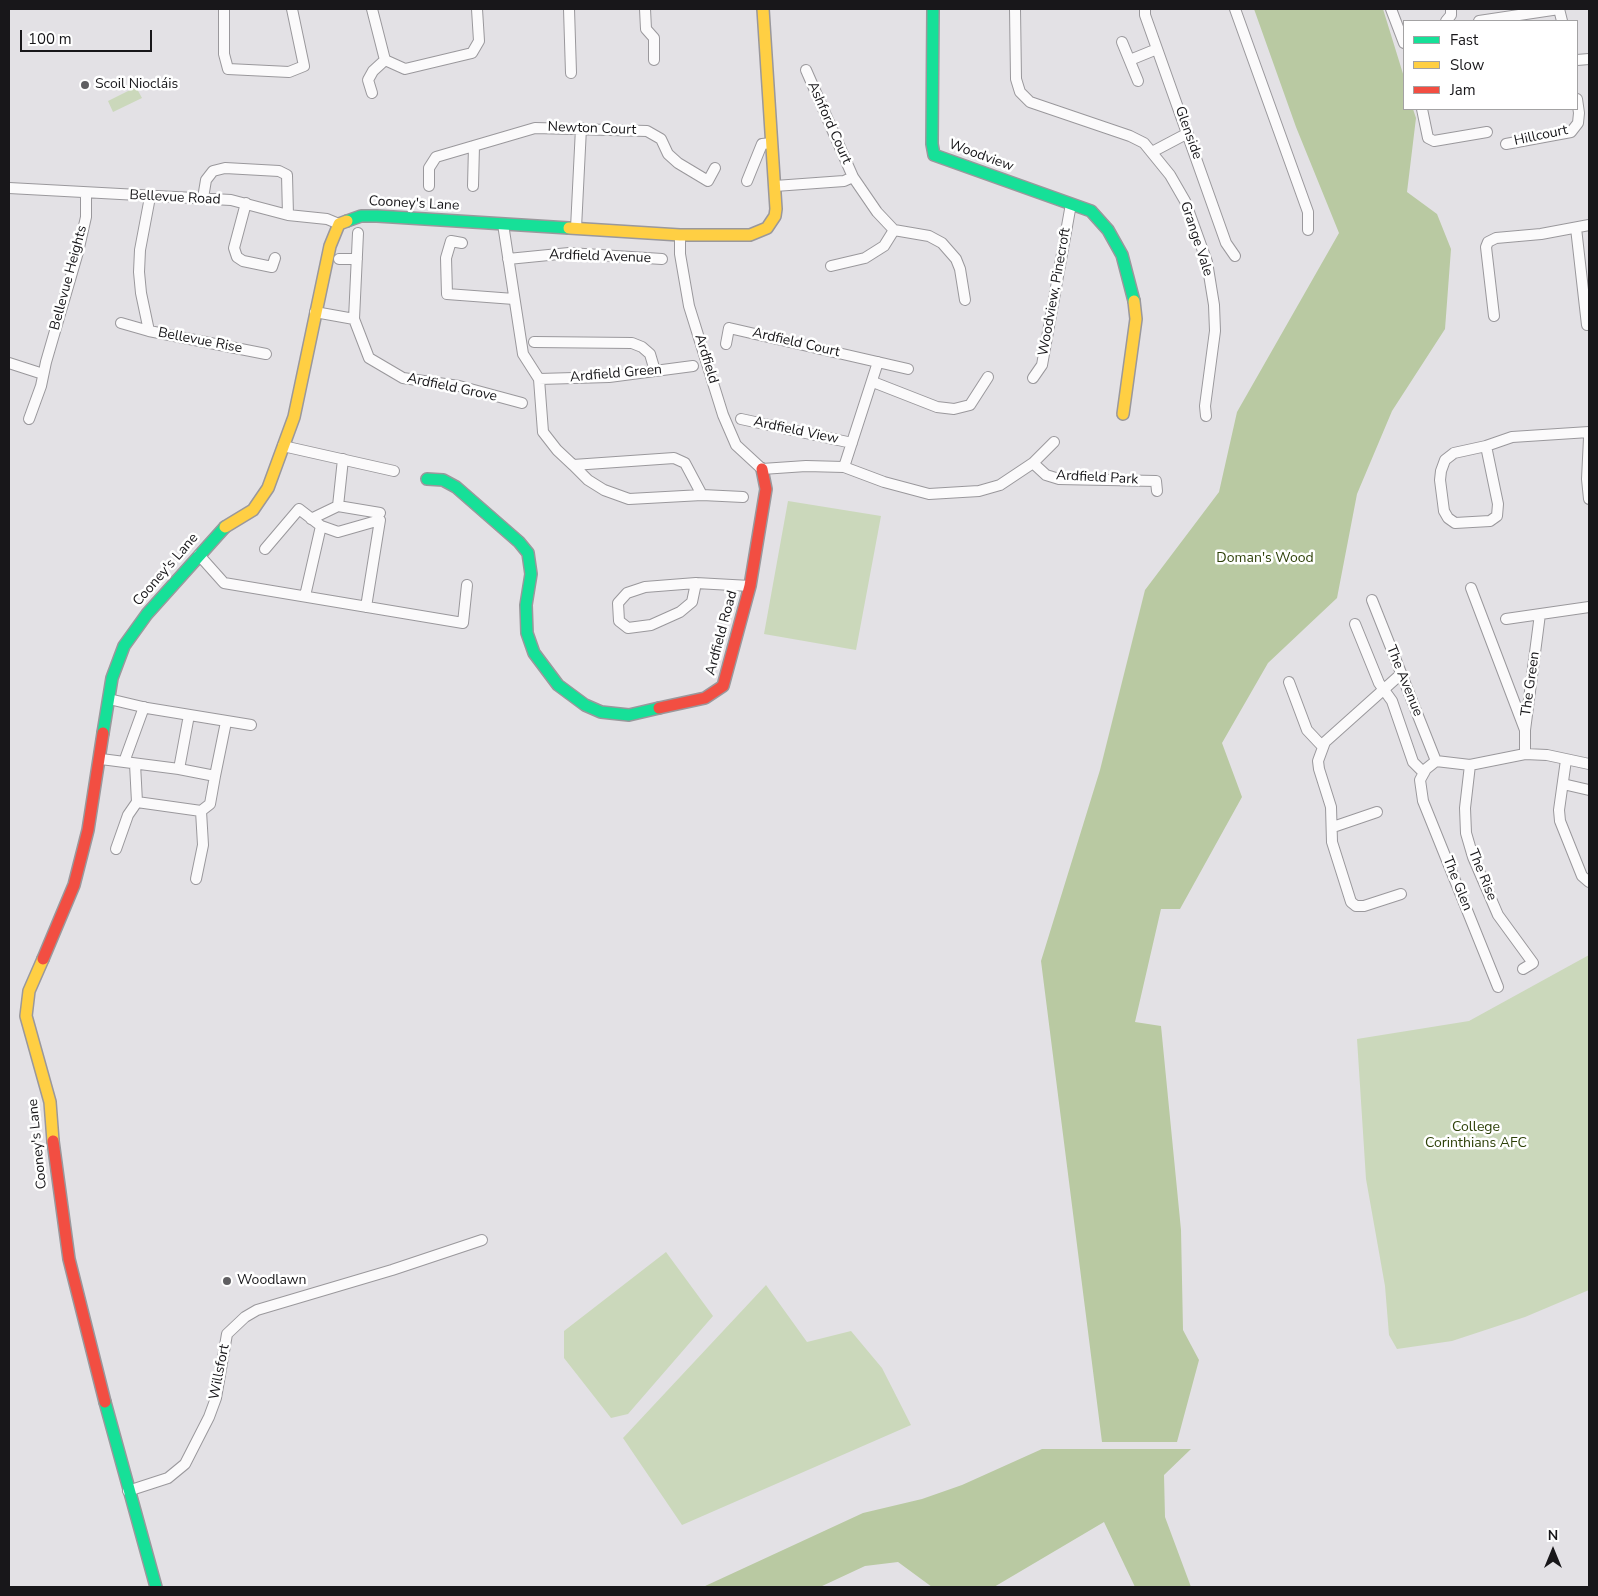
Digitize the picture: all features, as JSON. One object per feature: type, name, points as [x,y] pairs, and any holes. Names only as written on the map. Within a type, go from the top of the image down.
[{"type":"street","points":[[224,9],[224,54],[228,68],[289,72],[304,66],[292,9]]},
{"type":"street","points":[[372,9],[385,60]]},
{"type":"street","points":[[385,60],[405,69],[472,53],[479,41],[477,9]]},
{"type":"street","points":[[569,9],[571,73]]},
{"type":"street","points":[[645,9],[646,29],[654,38],[654,60]]},
{"type":"street","name":"Cooney's Lane","points":[[156,1587],[128,1490],[69,1259],[56,1174],[50,1102],[26,1016],[29,991],[74,885],[92,816],[112,678],[124,646],[147,614],[227,524],[253,510],[268,488],[294,416],[330,246],[339,224],[361,216],[377,216],[680,235],[750,235],[767,228],[775,216],[776,186],[763,9]]},
{"type":"street","name":"Woodview","points":[[934,9],[932,144],[934,155],[1071,204]]},
{"type":"street","name":"Grange Vale","points":[[1015,9],[1016,79],[1020,92],[1030,102],[1130,136],[1144,143],[1170,175],[1185,201],[1207,262],[1215,332],[1206,416]]},
{"type":"street","name":"Glenside","points":[[1145,9],[1145,15],[1226,243],[1235,256]]},
{"type":"street","points":[[1235,9],[1308,212],[1308,230]]},
{"type":"street","points":[[1391,9],[1403,40]]},
{"type":"street","points":[[1447,20],[1451,15],[1451,9]]},
{"type":"street","points":[[1485,20],[1559,9]]},
{"type":"street","points":[[1122,42],[1138,81]]},
{"type":"street","points":[[1130,60],[1157,49]]},
{"type":"street","points":[[372,93],[368,80],[373,71],[385,60]]},
{"type":"street","name":"Ashford Court","points":[[806,70],[853,177],[876,212],[894,230]]},
{"type":"street","name":"Hillcourt","points":[[1506,144],[1571,132],[1578,123],[1578,106]]},
{"type":"street","points":[[1422,110],[1428,138],[1434,141],[1487,132]]},
{"type":"street","name":"Newton Court","points":[[429,186],[429,168],[436,157],[536,128],[647,131],[661,140],[668,154],[678,164],[708,181],[715,168]]},
{"type":"street","points":[[576,228],[581,128]]},
{"type":"street","points":[[1152,152],[1188,133]]},
{"type":"street","points":[[747,181],[762,144],[772,143]]},
{"type":"street","points":[[473,186],[474,146]]},
{"type":"street","points":[[202,198],[206,180],[213,171],[225,168],[279,172],[287,175],[288,214]]},
{"type":"street","name":"Ashford Court","points":[[776,186],[844,181],[853,177]]},
{"type":"street","name":"Bellevue Road","points":[[9,188],[150,197],[202,198],[246,203],[288,214],[327,219],[339,224]]},
{"type":"street","name":"Bellevue Heights","points":[[30,419],[78,252],[86,217],[86,193]]},
{"type":"street","name":"Bellevue Rise","points":[[150,197],[140,250],[139,272],[140,292],[149,331],[266,354]]},
{"type":"street","points":[[246,203],[234,248],[237,257],[243,261],[272,267],[275,258]]},
{"type":"street","points":[[1071,204],[1091,211],[1108,230],[1122,255],[1133,290],[1136,319],[1124,414]]},
{"type":"street","name":"Woodview, Pinecroft","points":[[1033,378],[1042,365],[1071,204]]},
{"type":"street","points":[[503,224],[523,354],[539,379],[543,432],[588,480],[604,490],[629,499],[702,495],[743,497]]},
{"type":"street","points":[[1494,316],[1486,247],[1488,242],[1496,238],[1589,225]]},
{"type":"street","points":[[1576,228],[1587,324]]},
{"type":"street","points":[[831,266],[866,258],[884,246],[894,230],[929,236],[942,243],[960,269],[965,300]]},
{"type":"street","name":"Ardfield Grove","points":[[358,233],[354,319],[369,358],[403,378],[459,386],[522,403]]},
{"type":"street","name":"Ardfield","points":[[680,235],[680,254],[689,306],[723,415],[736,446],[762,470]]},
{"type":"street","points":[[462,243],[451,241],[446,258],[447,294],[514,299]]},
{"type":"street","name":"Ardfield Avenue","points":[[508,259],[569,254],[662,259]]},
{"type":"street","points":[[339,259],[357,259]]},
{"type":"street","points":[[315,312],[354,319]]},
{"type":"street","points":[[121,323],[149,331]]},
{"type":"street","name":"Ardfield Court","points":[[726,344],[729,328],[878,362]]},
{"type":"street","points":[[534,342],[632,343],[642,347],[650,354],[653,360],[654,371]]},
{"type":"street","points":[[844,467],[878,362],[908,369]]},
{"type":"street","points":[[9,363],[43,374]]},
{"type":"street","name":"Ardfield Green","points":[[539,379],[609,377],[693,366]]},
{"type":"street","points":[[873,382],[937,407],[954,410],[970,405],[988,377]]},
{"type":"street","name":"Ardfield View","points":[[741,419],[852,443]]},
{"type":"street","points":[[1486,446],[1498,504],[1497,516],[1490,521],[1455,523],[1448,518],[1444,511],[1440,480],[1445,460],[1454,453],[1486,446],[1512,437],[1589,432]]},
{"type":"street","points":[[1589,438],[1587,479],[1589,499]]},
{"type":"street","points":[[762,470],[806,466],[844,467],[929,494],[979,492],[1000,485],[1032,463],[1054,442]]},
{"type":"street","points":[[283,446],[394,471]]},
{"type":"street","points":[[573,465],[674,458],[685,463],[702,495]]},
{"type":"street","points":[[338,506],[343,460]]},
{"type":"street","name":"Ardfield Park","points":[[1032,463],[1046,475],[1059,479],[1156,481],[1157,491]]},
{"type":"street","name":"Ardfield Road","points":[[427,479],[443,480],[456,487],[524,547],[531,563],[526,619],[527,633],[534,653],[558,685],[577,700],[601,712],[634,714],[705,698],[724,686],[750,586],[766,489],[762,470]]},
{"type":"street","points":[[311,519],[338,506],[380,513]]},
{"type":"street","points":[[265,549],[300,509],[321,526],[338,532],[380,520],[366,607]]},
{"type":"street","points":[[305,596],[321,526]]},
{"type":"street","points":[[199,556],[224,583],[463,623],[467,584]]},
{"type":"street","points":[[696,583],[692,602],[680,612],[651,625],[628,628],[619,621],[618,603],[627,593],[645,587],[696,583],[750,586]]},
{"type":"street","points":[[1471,588],[1525,730]]},
{"type":"street","name":"The Avenue","points":[[1372,600],[1436,761]]},
{"type":"street","points":[[1506,619],[1589,607]]},
{"type":"street","name":"The Green","points":[[1524,754],[1525,730],[1540,614]]},
{"type":"street","points":[[1355,624],[1378,684],[1392,701],[1413,762],[1422,777],[1436,761],[1470,765],[1524,754],[1547,755],[1589,764]]},
{"type":"street","points":[[1401,674],[1325,742],[1319,754],[1318,769],[1331,807],[1332,842],[1351,902],[1356,906],[1364,906],[1401,894]]},
{"type":"street","points":[[1289,682],[1307,730],[1322,747]]},
{"type":"street","points":[[109,699],[144,708],[251,725]]},
{"type":"street","points":[[124,762],[144,708]]},
{"type":"street","points":[[179,769],[189,715]]},
{"type":"street","points":[[137,802],[201,811],[210,804],[226,722]]},
{"type":"street","points":[[101,759],[179,769],[215,776]]},
{"type":"street","points":[[1566,760],[1559,810],[1560,821],[1582,876],[1589,882]]},
{"type":"street","points":[[116,850],[128,815],[137,802],[135,764]]},
{"type":"street","name":"The Rise","points":[[1470,765],[1464,808],[1466,833],[1473,858],[1498,915],[1532,963],[1523,969]]},
{"type":"street","name":"The Glen","points":[[1422,777],[1423,800],[1498,987]]},
{"type":"street","points":[[1563,784],[1589,790]]},
{"type":"street","points":[[196,879],[203,845],[201,811]]},
{"type":"street","points":[[1333,827],[1377,812]]},
{"type":"street","name":"Willsfort","points":[[128,1490],[168,1478],[185,1464],[209,1417],[216,1398],[227,1334],[245,1316],[257,1310],[482,1240]]},
{"type":"green space","name":"Doman's Wood","points":[[1254,9],[1383,9],[1403,74],[1403,110],[1413,110],[1416,118],[1407,192],[1437,214],[1451,249],[1445,329],[1392,411],[1357,494],[1337,598],[1268,663],[1222,743],[1242,797],[1180,909],[1161,909],[1135,1022],[1161,1026],[1181,1230],[1183,1330],[1199,1360],[1177,1442],[1102,1442],[1041,961],[1100,770],[1145,590],[1219,492],[1237,412],[1339,233],[1296,127]]},
{"type":"green space","points":[[136,87],[142,98],[113,112],[108,101]]},
{"type":"green space","points":[[788,501],[881,516],[856,650],[764,634]]},
{"type":"green space","name":"College Corinthians AFC","points":[[1589,955],[1589,1290],[1525,1317],[1452,1341],[1397,1349],[1389,1335],[1385,1286],[1366,1179],[1357,1039],[1469,1021]]},
{"type":"green space","points":[[666,1252],[713,1316],[628,1414],[611,1418],[564,1358],[564,1331]]},
{"type":"green space","points":[[766,1285],[807,1342],[851,1331],[882,1368],[911,1425],[682,1525],[623,1438]]},
{"type":"green space","points":[[1042,1449],[1191,1449],[1164,1475],[1165,1517],[1191,1587],[1135,1587],[1104,1522],[994,1587],[932,1587],[898,1562],[865,1566],[820,1587],[703,1587],[863,1513],[922,1499],[962,1485]]},
{"type":"traffic: fast","points":[[933,9],[932,144],[934,155],[1091,211],[1108,230],[1122,255],[1134,301]]},
{"type":"traffic: fast","points":[[347,221],[361,216],[377,216],[569,228]]},
{"type":"traffic: fast","points":[[427,479],[443,480],[456,487],[519,542],[528,553],[531,574],[526,605],[527,633],[534,653],[558,685],[585,705],[601,712],[629,715],[659,708]]},
{"type":"traffic: fast","points":[[103,733],[112,678],[124,646],[147,614],[225,527]]},
{"type":"traffic: fast","points":[[105,1402],[156,1587]]},
{"type":"traffic: slow","points":[[569,228],[680,235],[750,235],[767,228],[775,216],[776,209],[763,9]]},
{"type":"traffic: slow","points":[[225,527],[253,510],[268,488],[294,417],[330,246],[339,224],[347,221]]},
{"type":"traffic: slow","points":[[1123,414],[1136,319],[1134,301]]},
{"type":"traffic: slow","points":[[43,959],[29,991],[26,1016],[50,1102],[53,1141]]},
{"type":"traffic: jam","points":[[659,708],[705,698],[723,686],[750,586],[766,489],[762,469]]},
{"type":"traffic: jam","points":[[43,959],[74,885],[88,830],[103,733]]},
{"type":"traffic: jam","points":[[53,1141],[69,1259],[105,1402]]},
{"type":"place","name":"Scoil Niocláis","points":[[85,85]]},
{"type":"place","name":"Woodlawn","points":[[227,1281]]}]
